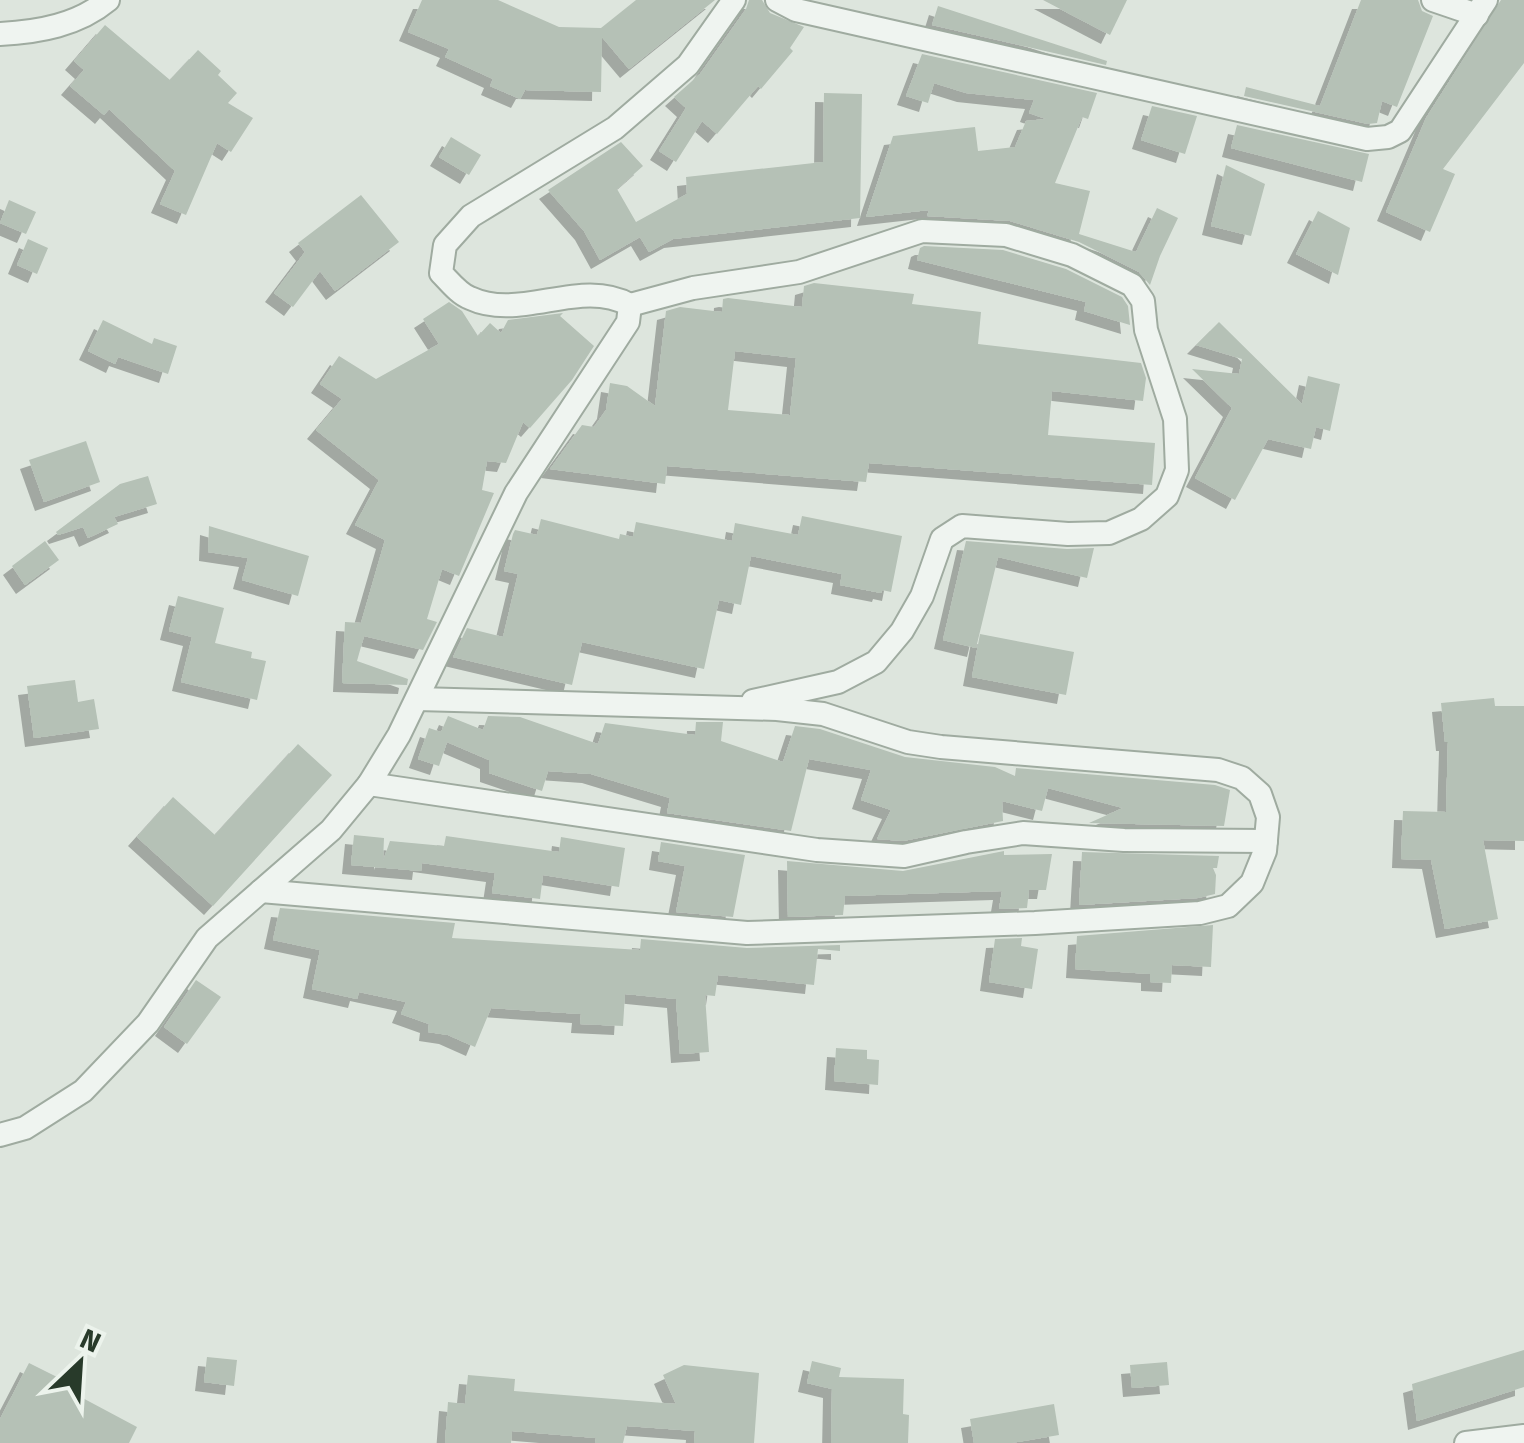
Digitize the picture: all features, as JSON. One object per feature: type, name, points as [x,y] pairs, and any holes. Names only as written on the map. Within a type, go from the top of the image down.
[{"type":"street","points":[[0,34],[59,26],[91,14],[108,0]]},
{"type":"street","points":[[731,707],[838,682],[876,662],[902,631],[922,596],[942,539],[962,526],[1109,533],[1141,519],[1167,496],[1177,470],[1175,419],[1146,330],[1143,301],[1132,285],[1072,254],[1006,235],[922,231],[799,272],[693,288],[630,305],[616,298],[592,295],[498,306],[467,298],[441,273],[445,245],[471,216],[615,128],[688,65],[734,0]]},
{"type":"street","points":[[777,0],[796,10],[1367,139],[1388,137],[1400,131],[1482,8],[1433,0]]},
{"type":"street","points":[[0,1135],[25,1128],[83,1091],[148,1023],[207,938],[331,830],[370,784],[417,699],[516,493],[628,322],[630,305]]},
{"type":"street","points":[[261,891],[747,933],[1036,923],[1200,913],[1228,906],[1252,883],[1266,841],[1268,817],[1260,794],[1242,778],[1218,770],[941,747],[908,742],[823,714],[731,707],[417,699]]},
{"type":"street","points":[[370,784],[817,850],[904,856],[1023,833],[1124,840],[1266,841]]},
{"type":"street","points":[[1466,1443],[1524,1436]]},
{"type":"building","points":[[422,0],[498,0],[559,27],[601,28],[636,0],[715,0],[629,69],[602,37],[601,92],[525,90],[520,99],[490,86],[493,79],[445,57],[449,49],[408,32]]},
{"type":"building","points":[[749,0],[762,0],[770,13],[804,27],[790,48],[793,51],[761,89],[758,86],[717,134],[702,121],[676,162],[659,151],[686,108],[674,97],[700,74]]},
{"type":"building","points":[[1043,0],[1127,0],[1110,35]]},
{"type":"building","points":[[1361,0],[1418,0],[1422,11],[1433,16],[1397,107],[1382,101],[1377,123],[1368,124],[1244,96],[1246,87],[1320,106]]},
{"type":"building","points":[[1501,0],[1524,0],[1524,63],[1443,169],[1455,174],[1430,232],[1386,212],[1426,118]]},
{"type":"building","points":[[938,6],[1107,61],[1106,65],[932,25]]},
{"type":"building","points":[[105,25],[170,80],[198,50],[237,93],[228,103],[253,118],[231,152],[217,143],[186,215],[160,204],[175,171],[109,109],[104,115],[70,86],[84,70],[74,61]]},
{"type":"building","points":[[922,54],[1097,93],[1088,119],[1082,117],[1055,183],[1090,191],[1079,234],[1136,252],[1157,208],[1178,218],[1150,285],[1139,272],[1079,242],[1010,221],[927,216],[929,210],[866,217],[893,136],[975,127],[978,151],[1015,147],[1026,121],[1046,119],[1029,113],[1034,100],[966,93],[934,83],[928,103],[906,96]]},
{"type":"building","points":[[824,93],[862,94],[860,218],[673,239],[649,252],[640,237],[600,260],[584,231],[548,190],[621,142],[643,166],[617,189],[636,222],[687,194],[686,177],[823,162]]},
{"type":"building","points":[[1152,106],[1197,116],[1185,154],[1141,140]]},
{"type":"building","points":[[1237,125],[1369,154],[1362,182],[1231,148]]},
{"type":"building","points":[[451,137],[481,155],[469,175],[439,157]]},
{"type":"building","points":[[1226,165],[1265,184],[1251,236],[1211,226]]},
{"type":"building","points":[[361,195],[399,242],[335,291],[320,271],[293,307],[274,293],[305,252],[298,243]]},
{"type":"building","points":[[9,200],[36,212],[26,234],[0,223]]},
{"type":"building","points":[[1318,211],[1350,228],[1338,275],[1296,254]]},
{"type":"building","points":[[28,239],[48,248],[37,274],[17,265]]},
{"type":"building","points":[[924,246],[1003,250],[1066,269],[1122,297],[1128,306],[1130,325],[1084,311],[1086,302],[917,260]]},
{"type":"building","points":[[814,283],[914,294],[912,304],[981,312],[978,344],[1141,363],[1146,378],[1143,401],[1052,391],[1048,435],[1155,443],[1152,485],[869,463],[866,482],[667,466],[665,484],[550,469],[582,425],[594,427],[606,410],[610,383],[627,386],[655,406],[666,311],[680,307],[722,312],[723,299],[728,298],[802,307],[804,286]],"holes":[[[735,351],[796,358],[790,415],[728,410]]]},
{"type":"building","points":[[449,302],[462,311],[478,336],[490,323],[501,333],[508,320],[563,313],[560,316],[594,346],[572,380],[530,428],[523,422],[506,463],[487,461],[482,490],[494,493],[459,576],[442,569],[427,619],[437,622],[423,650],[364,636],[357,661],[408,679],[407,685],[342,683],[345,622],[361,623],[385,540],[355,525],[379,480],[316,430],[342,399],[320,384],[339,356],[376,379],[439,344],[423,319]]},
{"type":"building","points":[[103,320],[152,344],[154,338],[177,346],[168,374],[118,357],[115,364],[88,351]]},
{"type":"building","points":[[1219,322],[1302,404],[1308,376],[1340,384],[1330,431],[1316,427],[1311,449],[1268,439],[1235,500],[1195,478],[1232,408],[1192,369],[1239,374],[1242,359],[1196,345]]},
{"type":"building","points":[[86,441],[100,482],[44,502],[29,460]]},
{"type":"building","points":[[148,476],[157,504],[114,517],[118,524],[88,538],[83,527],[58,535],[56,532],[120,484]]},
{"type":"building","points":[[802,516],[902,536],[891,592],[840,585],[842,574],[751,556],[741,605],[719,600],[704,669],[582,642],[572,685],[453,657],[467,628],[503,637],[518,574],[504,571],[513,534],[515,530],[537,535],[541,519],[619,539],[620,534],[633,537],[636,522],[732,541],[735,523],[798,535]]},
{"type":"building","points":[[209,526],[309,556],[298,596],[242,580],[248,558],[208,552]]},
{"type":"building","points":[[45,541],[59,560],[25,585],[12,566]]},
{"type":"building","points":[[966,541],[1094,548],[1087,578],[998,557],[976,648],[943,640]]},
{"type":"building","points":[[178,596],[224,608],[215,643],[252,652],[251,658],[266,661],[257,700],[181,682],[192,637],[169,631]]},
{"type":"building","points":[[980,634],[1074,652],[1066,695],[972,677]]},
{"type":"building","points":[[75,680],[78,702],[94,699],[99,729],[34,738],[27,686]]},
{"type":"building","points":[[1494,698],[1495,706],[1524,706],[1524,841],[1483,840],[1498,919],[1445,929],[1431,860],[1401,859],[1403,811],[1446,812],[1448,742],[1441,703]]},
{"type":"building","points":[[448,716],[483,730],[488,716],[520,717],[598,744],[605,723],[695,735],[696,722],[723,722],[721,741],[783,762],[795,726],[820,729],[905,757],[995,767],[1015,776],[1016,768],[1215,785],[1230,790],[1224,826],[1089,823],[1123,808],[1048,788],[1042,811],[1002,801],[1003,821],[903,841],[877,839],[891,810],[861,800],[871,770],[809,759],[791,831],[667,813],[670,798],[591,774],[548,771],[542,791],[489,773],[489,760],[447,742],[439,766],[418,759],[429,728],[441,732]]},
{"type":"building","points":[[298,744],[332,775],[213,906],[137,837],[173,797],[215,835]]},
{"type":"building","points":[[354,835],[384,838],[383,861],[390,841],[444,846],[446,836],[559,852],[561,837],[625,848],[619,887],[543,875],[540,899],[492,893],[495,873],[422,863],[421,871],[351,865]]},
{"type":"building","points":[[661,842],[745,855],[733,917],[676,912],[685,866],[658,861]]},
{"type":"building","points":[[1004,851],[1004,855],[1052,854],[1046,890],[1029,890],[1027,908],[999,909],[1002,891],[845,896],[843,915],[788,917],[787,861],[903,871]]},
{"type":"building","points":[[1082,852],[1219,856],[1217,868],[1213,868],[1215,894],[1079,905]]},
{"type":"building","points":[[280,908],[455,923],[452,938],[640,950],[641,939],[747,948],[840,945],[840,951],[818,949],[814,985],[718,975],[715,996],[705,995],[709,1052],[680,1054],[676,999],[625,994],[623,1026],[580,1024],[581,1014],[491,1008],[475,1047],[448,1035],[428,1032],[429,1024],[401,1014],[406,1002],[359,992],[357,999],[312,989],[320,950],[273,940]]},
{"type":"building","points":[[1213,925],[1211,967],[1172,965],[1171,983],[1150,982],[1150,974],[1075,969],[1077,936]]},
{"type":"building","points":[[1022,938],[1021,946],[1038,949],[1032,989],[989,982],[995,939]]},
{"type":"building","points":[[196,980],[221,997],[187,1044],[164,1027]]},
{"type":"building","points":[[836,1048],[867,1050],[867,1059],[879,1060],[878,1085],[834,1081]]},
{"type":"building","points":[[1524,1350],[1524,1387],[1417,1421],[1412,1384]]},
{"type":"building","points":[[207,1357],[237,1360],[234,1386],[204,1382]]},
{"type":"building","points":[[812,1361],[841,1368],[839,1377],[904,1379],[903,1414],[909,1415],[908,1443],[831,1443],[832,1389],[807,1383]]},
{"type":"building","points":[[1167,1362],[1169,1385],[1132,1388],[1130,1365]]},
{"type":"building","points":[[29,1363],[65,1381],[62,1387],[137,1427],[129,1443],[0,1443],[0,1419]]},
{"type":"building","points":[[684,1365],[759,1373],[754,1443],[694,1443],[695,1431],[627,1426],[623,1443],[595,1443],[596,1438],[512,1431],[511,1443],[445,1443],[448,1402],[465,1404],[468,1375],[515,1379],[514,1391],[676,1404],[663,1375]]},
{"type":"building","points":[[1054,1404],[1059,1435],[1011,1443],[974,1443],[970,1419]]}]
